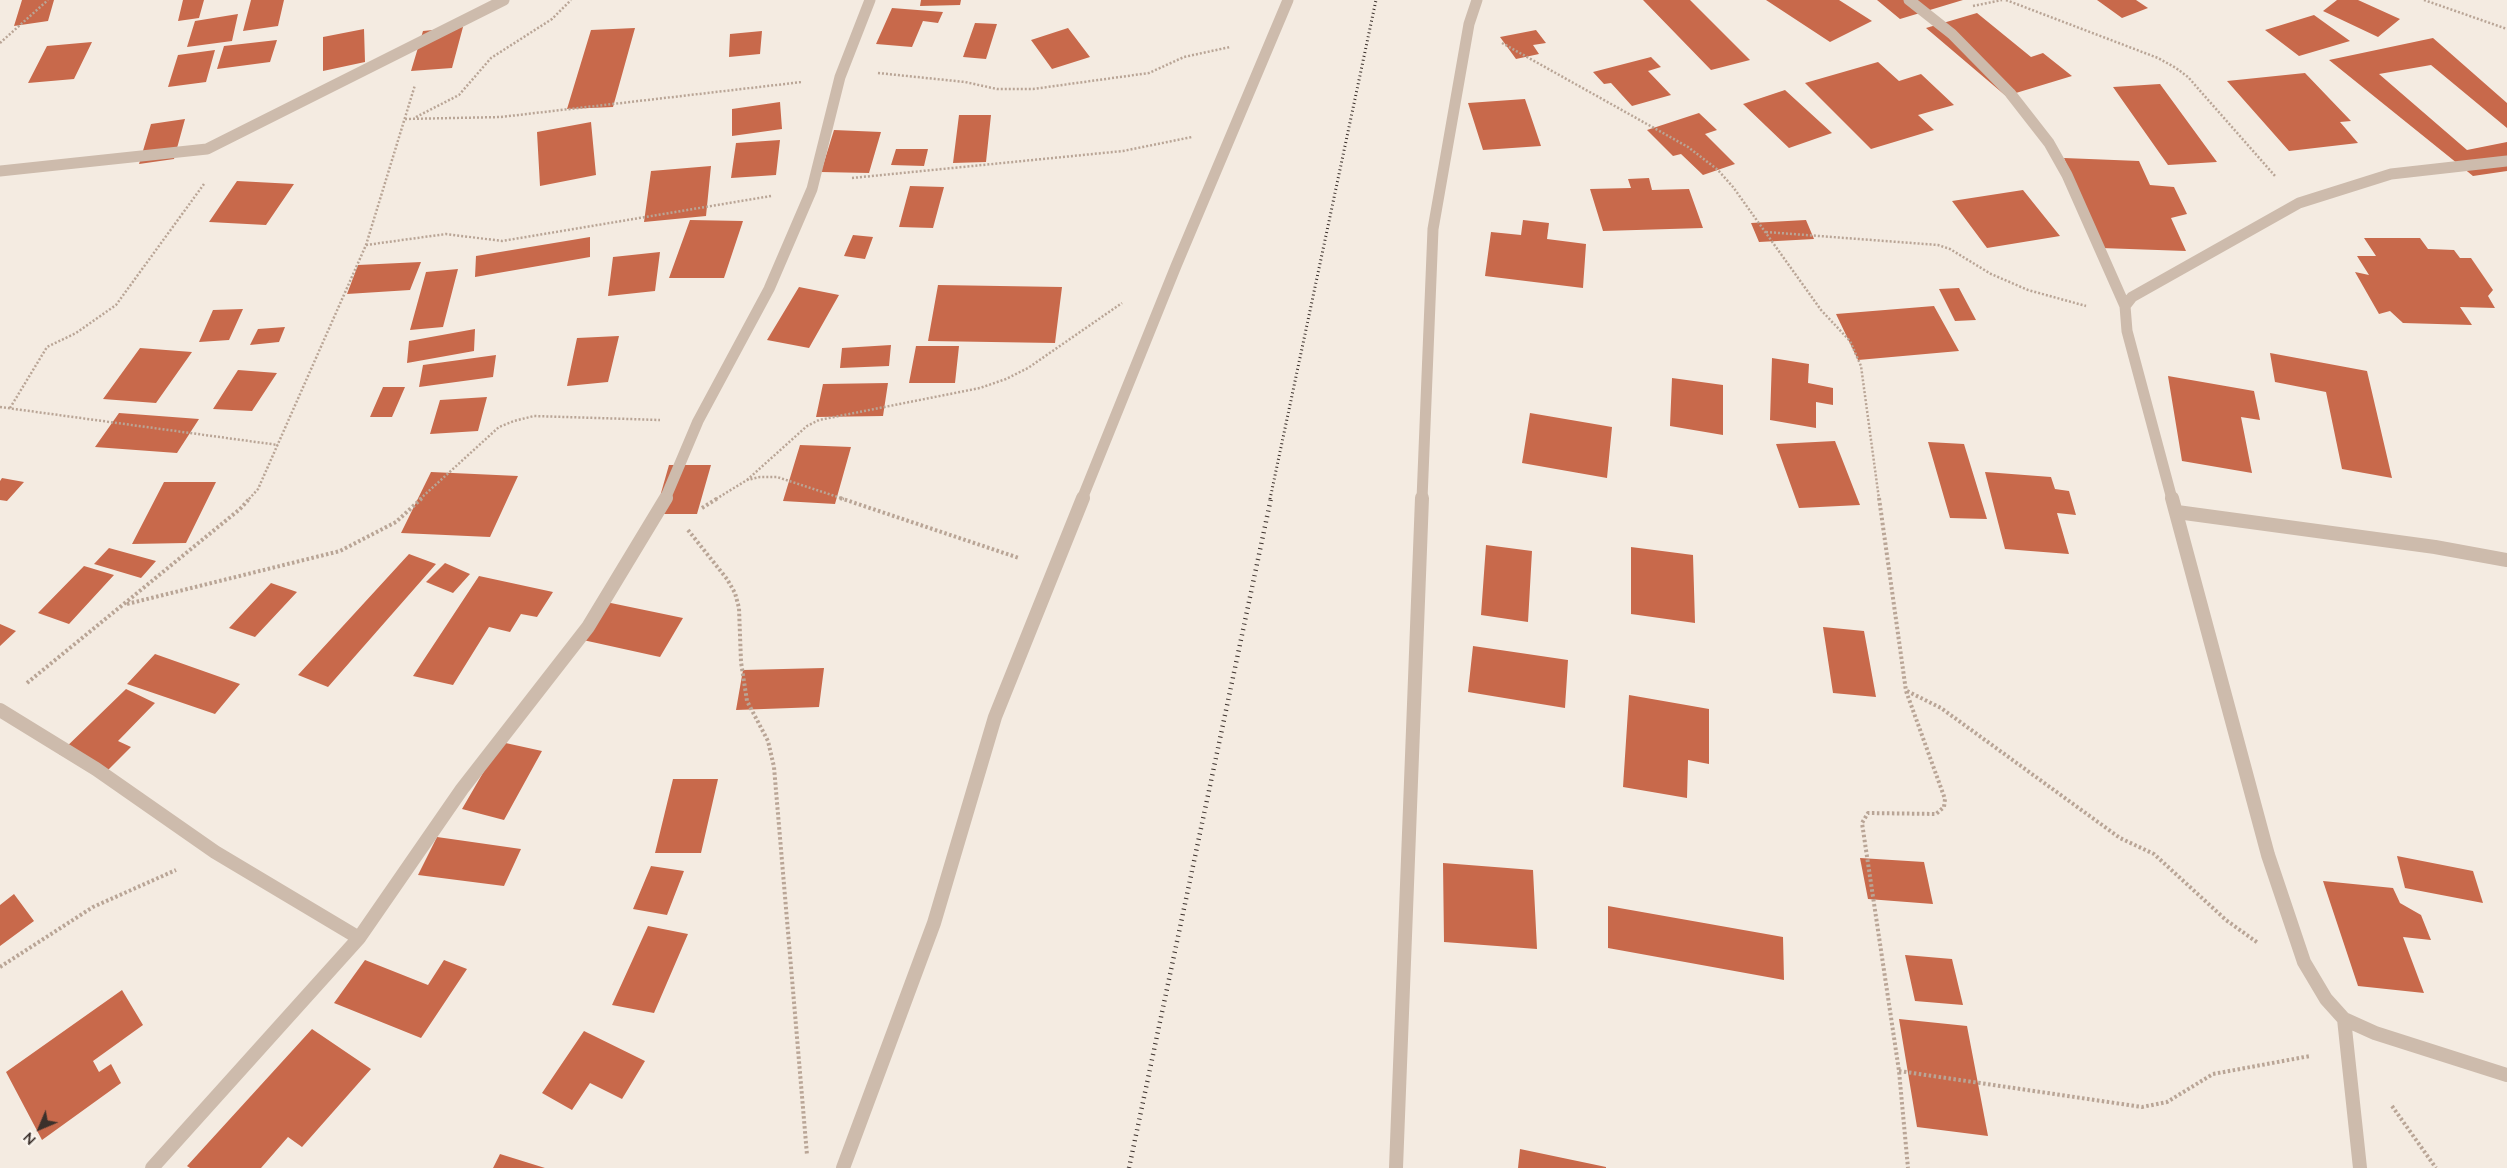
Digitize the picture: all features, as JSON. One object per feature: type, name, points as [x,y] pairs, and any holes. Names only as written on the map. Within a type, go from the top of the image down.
[{"type":"street","points":[[0,172],[194,151],[219,144],[504,0]]},
{"type":"street","points":[[152,1168],[359,938],[462,789],[588,627],[664,502],[698,421],[769,289],[813,185],[841,73],[870,0]]},
{"type":"street","points":[[843,1168],[934,923],[995,717],[1172,275],[1288,0]]},
{"type":"street","points":[[1396,1168],[1433,228],[1469,24],[1477,0]]},
{"type":"street","points":[[1909,0],[1958,40],[2010,93],[2049,144],[2067,175],[2125,311],[2127,331],[2268,855],[2304,962],[2326,999],[2344,1020],[2375,1033],[2507,1075]]},
{"type":"street","points":[[2125,311],[2132,297],[2299,203],[2391,174],[2507,161]]},
{"type":"street","points":[[2177,512],[2435,547],[2507,560]]},
{"type":"street","points":[[0,710],[96,769],[215,852],[359,938]]},
{"type":"street","points":[[2344,1020],[2360,1168]]},
{"type":"path","points":[[0,43],[48,0]]},
{"type":"path","points":[[414,119],[459,94],[491,58],[552,19],[571,0]]},
{"type":"path","points":[[2006,0],[2158,58],[2188,76],[2299,203]]},
{"type":"path","points":[[2424,0],[2507,29]]},
{"type":"path","points":[[1469,24],[1688,148],[1718,170],[1821,310],[1850,342],[1861,366],[1906,691],[1945,799],[1944,807],[1936,814],[1868,813],[1862,823],[1898,1071],[1908,1168]]},
{"type":"path","points":[[405,119],[501,117],[841,73],[965,82],[997,89],[1033,89],[1149,73],[1191,55],[1271,39]]},
{"type":"path","points":[[23,687],[240,508],[258,489],[366,245],[419,71],[418,43]]},
{"type":"path","points":[[366,245],[446,234],[502,241],[813,185],[1124,151],[1183,140],[1238,118]]},
{"type":"path","points":[[10,408],[47,347],[76,333],[116,304],[242,132]]},
{"type":"path","points":[[1765,232],[1938,246],[1950,250],[1991,274],[2028,290],[2125,311]]},
{"type":"path","points":[[681,522],[747,480],[807,426],[819,420],[831,416],[980,388],[1006,379],[1028,368],[1126,300]]},
{"type":"path","points":[[0,408],[278,445]]},
{"type":"path","points":[[124,605],[340,551],[366,540],[396,522],[499,427],[514,420],[534,416],[698,421]]},
{"type":"path","points":[[747,480],[760,476],[777,476],[1054,570]]},
{"type":"path","points":[[664,502],[727,579],[735,593],[739,608],[742,646],[741,662],[747,701],[768,741],[774,766],[808,1158]]},
{"type":"path","points":[[1906,691],[1941,708],[2120,838],[2154,854],[2226,920],[2258,943],[2304,962]]},
{"type":"path","points":[[0,967],[93,908],[215,852]]},
{"type":"path","points":[[1898,1071],[2142,1106],[2167,1102],[2213,1074],[2329,1054],[2347,1044]]},
{"type":"building","points":[[22,0],[54,0],[48,21],[14,26]]},
{"type":"building","points":[[183,0],[204,0],[199,18],[178,21]]},
{"type":"building","points":[[251,0],[284,0],[278,26],[243,31]]},
{"type":"building","points":[[921,0],[961,0],[960,5],[920,6]]},
{"type":"building","points":[[1643,0],[1690,0],[1750,60],[1711,70]]},
{"type":"building","points":[[1766,0],[1839,0],[1872,21],[1830,42]]},
{"type":"building","points":[[1877,0],[1963,0],[1900,19]]},
{"type":"building","points":[[2097,0],[2136,0],[2148,8],[2122,18]]},
{"type":"building","points":[[2337,0],[2358,0],[2400,19],[2378,37],[2323,11]]},
{"type":"building","points":[[892,8],[943,12],[938,23],[923,21],[912,47],[876,44]]},
{"type":"building","points":[[1977,13],[2031,57],[2043,53],[2072,76],[2006,96],[1926,28]]},
{"type":"building","points":[[238,14],[232,41],[187,47],[195,21]]},
{"type":"building","points":[[2314,15],[2350,41],[2299,56],[2265,30]]},
{"type":"building","points":[[975,23],[997,24],[986,59],[963,57]]},
{"type":"building","points":[[463,27],[452,68],[411,71],[423,31]]},
{"type":"building","points":[[635,28],[613,107],[567,109],[591,30]]},
{"type":"building","points":[[1068,28],[1090,57],[1052,69],[1031,40]]},
{"type":"building","points":[[364,29],[365,62],[323,71],[323,37]]},
{"type":"building","points":[[1536,30],[1546,43],[1533,45],[1539,54],[1516,59],[1500,37]]},
{"type":"building","points":[[762,31],[760,54],[729,57],[730,34]]},
{"type":"building","points":[[2433,38],[2507,103],[2507,128],[2431,65],[2379,74],[2467,150],[2507,142],[2507,171],[2473,176],[2329,60]]},
{"type":"building","points":[[277,40],[270,62],[217,69],[224,46]]},
{"type":"building","points":[[92,42],[74,79],[28,83],[47,46]]},
{"type":"building","points":[[215,50],[206,82],[168,87],[178,55]]},
{"type":"building","points":[[1651,57],[1661,67],[1648,71],[1671,95],[1632,106],[1611,83],[1604,84],[1593,72]]},
{"type":"building","points":[[1878,62],[1899,81],[1921,74],[1954,105],[1918,115],[1934,130],[1871,149],[1805,83]]},
{"type":"building","points":[[2305,73],[2351,121],[2340,122],[2358,143],[2289,151],[2227,81]]},
{"type":"building","points":[[2160,84],[2217,162],[2168,165],[2113,87]]},
{"type":"building","points":[[1785,90],[1832,133],[1789,148],[1743,104]]},
{"type":"building","points":[[1525,99],[1541,146],[1483,150],[1468,103]]},
{"type":"building","points":[[780,102],[782,129],[732,136],[732,109]]},
{"type":"building","points":[[1699,113],[1717,130],[1705,134],[1735,164],[1703,175],[1681,154],[1673,156],[1647,130]]},
{"type":"building","points":[[959,115],[991,115],[986,162],[953,163]]},
{"type":"building","points":[[185,119],[174,159],[139,164],[151,124]]},
{"type":"building","points":[[591,122],[596,175],[540,186],[537,132]]},
{"type":"building","points":[[834,130],[881,132],[869,173],[821,172]]},
{"type":"building","points":[[780,140],[776,175],[731,178],[736,143]]},
{"type":"building","points":[[896,149],[928,149],[924,166],[891,165]]},
{"type":"building","points":[[2064,158],[2139,161],[2150,185],[2174,187],[2187,214],[2171,218],[2186,251],[2101,248]]},
{"type":"building","points":[[711,166],[706,216],[644,222],[651,171]]},
{"type":"building","points":[[1649,178],[1652,190],[1689,189],[1703,228],[1603,231],[1590,189],[1631,188],[1628,179]]},
{"type":"building","points":[[237,181],[294,184],[266,225],[209,222]]},
{"type":"building","points":[[910,186],[944,187],[933,228],[899,227]]},
{"type":"building","points":[[2023,190],[2060,236],[1987,248],[1952,201]]},
{"type":"building","points":[[690,220],[743,221],[724,278],[669,278]]},
{"type":"building","points":[[1523,220],[1549,223],[1547,239],[1586,244],[1583,288],[1485,276],[1491,232],[1521,235]]},
{"type":"building","points":[[1806,220],[1814,239],[1759,242],[1751,223]]},
{"type":"building","points":[[853,235],[873,237],[865,259],[844,256]]},
{"type":"building","points":[[590,237],[590,257],[475,277],[476,256]]},
{"type":"building","points":[[2364,238],[2420,238],[2428,249],[2454,250],[2460,258],[2471,258],[2493,290],[2488,296],[2495,308],[2460,307],[2472,325],[2403,323],[2390,311],[2379,314],[2355,272],[2369,275],[2357,256],[2376,256]]},
{"type":"building","points":[[660,252],[655,291],[608,296],[613,257]]},
{"type":"building","points":[[421,262],[410,290],[347,294],[358,265]]},
{"type":"building","points":[[458,269],[443,327],[410,330],[426,272]]},
{"type":"building","points":[[938,285],[1062,287],[1055,343],[928,341]]},
{"type":"building","points":[[799,287],[839,295],[809,348],[767,340]]},
{"type":"building","points":[[1959,288],[1976,320],[1955,321],[1939,289]]},
{"type":"building","points":[[1934,306],[1959,351],[1858,360],[1836,314]]},
{"type":"building","points":[[243,309],[229,340],[199,342],[213,310]]},
{"type":"building","points":[[285,327],[279,342],[250,345],[258,329]]},
{"type":"building","points":[[475,329],[474,351],[407,363],[409,341]]},
{"type":"building","points":[[619,336],[608,382],[567,386],[577,338]]},
{"type":"building","points":[[891,345],[889,366],[840,368],[842,348]]},
{"type":"building","points":[[916,346],[959,346],[955,383],[909,383]]},
{"type":"building","points":[[140,348],[192,352],[156,403],[103,399]]},
{"type":"building","points":[[2270,353],[2367,371],[2392,478],[2342,469],[2326,392],[2275,382]]},
{"type":"building","points":[[496,355],[493,377],[419,387],[423,365]]},
{"type":"building","points":[[1772,358],[1809,364],[1808,383],[1833,388],[1833,405],[1816,402],[1816,428],[1770,420]]},
{"type":"building","points":[[238,370],[277,373],[252,411],[213,409]]},
{"type":"building","points":[[2168,376],[2254,391],[2260,420],[2241,417],[2252,473],[2182,461]]},
{"type":"building","points":[[1672,378],[1723,385],[1723,435],[1670,426]]},
{"type":"building","points":[[888,383],[883,416],[816,417],[823,384]]},
{"type":"building","points":[[383,387],[405,387],[392,417],[370,417]]},
{"type":"building","points":[[487,397],[478,431],[430,434],[440,400]]},
{"type":"building","points":[[119,413],[199,419],[177,453],[95,447]]},
{"type":"building","points":[[1530,413],[1612,427],[1607,478],[1522,463]]},
{"type":"building","points":[[1835,441],[1860,505],[1799,508],[1776,444]]},
{"type":"building","points":[[1928,442],[1964,444],[1987,519],[1950,518]]},
{"type":"building","points":[[800,445],[851,447],[835,504],[783,501]]},
{"type":"building","points":[[669,465],[711,465],[697,514],[655,514]]},
{"type":"building","points":[[431,472],[518,476],[490,537],[401,533]]},
{"type":"building","points":[[1985,472],[2051,477],[2055,489],[2069,491],[2076,515],[2057,513],[2069,554],[2005,549]]},
{"type":"building","points":[[2,478],[24,482],[7,501],[0,500],[0,481]]},
{"type":"building","points":[[164,482],[216,482],[186,543],[132,544]]},
{"type":"building","points":[[1486,545],[1532,551],[1528,622],[1481,615]]},
{"type":"building","points":[[1631,547],[1693,555],[1695,623],[1631,614]]},
{"type":"building","points":[[109,548],[156,561],[141,578],[94,564]]},
{"type":"building","points":[[409,554],[436,564],[328,687],[298,675]]},
{"type":"building","points":[[445,563],[470,574],[453,593],[426,582]]},
{"type":"building","points":[[84,566],[114,575],[69,624],[38,613]]},
{"type":"building","points":[[479,576],[553,592],[537,617],[521,614],[510,632],[489,627],[453,685],[413,676]]},
{"type":"building","points":[[271,583],[297,592],[255,637],[229,628]]},
{"type":"building","points":[[606,602],[683,618],[660,657],[583,640]]},
{"type":"building","points":[[0,624],[16,631],[0,646]]},
{"type":"building","points":[[1823,627],[1864,631],[1876,697],[1833,693]]},
{"type":"building","points":[[1473,646],[1568,660],[1565,708],[1468,692]]},
{"type":"building","points":[[155,654],[240,684],[215,714],[127,684]]},
{"type":"building","points":[[824,668],[819,707],[736,710],[743,670]]},
{"type":"building","points":[[126,689],[155,703],[118,741],[131,747],[103,775],[59,754]]},
{"type":"building","points":[[1629,695],[1709,709],[1709,764],[1688,760],[1687,798],[1623,787]]},
{"type":"building","points":[[501,742],[542,751],[504,820],[462,809]]},
{"type":"building","points":[[673,779],[718,779],[701,853],[655,853]]},
{"type":"building","points":[[437,837],[521,849],[504,886],[418,875]]},
{"type":"building","points":[[2397,856],[2473,871],[2483,903],[2405,888]]},
{"type":"building","points":[[1860,858],[1924,862],[1933,904],[1868,899]]},
{"type":"building","points":[[1443,863],[1533,870],[1537,949],[1444,942]]},
{"type":"building","points":[[651,866],[684,871],[667,915],[633,909]]},
{"type":"building","points":[[2323,881],[2393,888],[2400,903],[2421,915],[2431,940],[2403,937],[2424,993],[2358,986]]},
{"type":"building","points":[[14,894],[34,921],[0,946],[0,905]]},
{"type":"building","points":[[1608,906],[1783,937],[1784,980],[1608,948]]},
{"type":"building","points":[[648,926],[688,934],[654,1013],[612,1005]]},
{"type":"building","points":[[1905,955],[1952,959],[1963,1005],[1915,1001]]},
{"type":"building","points":[[365,960],[428,985],[444,960],[467,969],[421,1038],[334,1003]]},
{"type":"building","points":[[122,990],[143,1025],[93,1061],[99,1072],[111,1064],[121,1083],[42,1140],[6,1072]]},
{"type":"building","points":[[1899,1019],[1967,1026],[1988,1136],[1917,1127]]},
{"type":"building","points":[[312,1029],[371,1069],[302,1147],[288,1137],[261,1168],[190,1168],[187,1166]]},
{"type":"building","points":[[584,1031],[645,1061],[622,1099],[590,1083],[572,1110],[542,1093]]},
{"type":"building","points":[[1520,1149],[1606,1167],[1606,1168],[1518,1168]]},
{"type":"building","points":[[500,1154],[545,1168],[493,1168]]},
{"type":"railway","points":[[1270,499],[1376,0]]},
{"type":"railway","points":[[1129,1168],[1271,498]]}]
